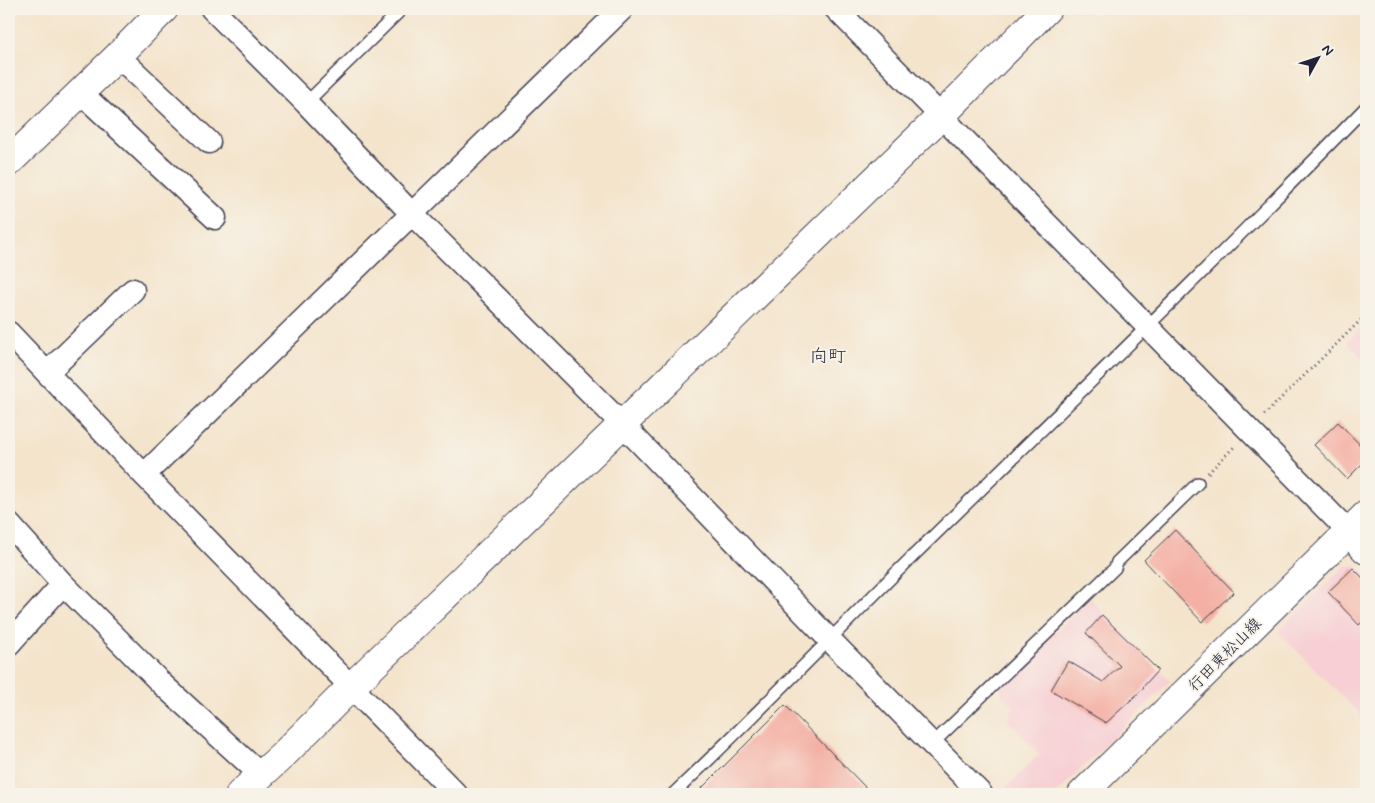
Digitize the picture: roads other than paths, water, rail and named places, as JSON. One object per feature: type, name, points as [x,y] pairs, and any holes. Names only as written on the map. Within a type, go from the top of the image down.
[{"type":"street","points":[[9,162],[164,9]]},
{"type":"street","points":[[212,9],[306,103],[411,213],[623,425],[981,794]]},
{"type":"street","points":[[144,475],[622,9]]},
{"type":"street","points":[[836,9],[1147,326],[1360,532]]},
{"type":"street","points":[[240,794],[282,756],[941,116],[1047,9]]},
{"type":"street","points":[[118,56],[209,142]]},
{"type":"street","points":[[80,92],[215,218]]},
{"type":"street","points":[[47,373],[133,290]]},
{"type":"street","points":[[9,333],[144,475],[456,794]]},
{"type":"street","points":[[9,524],[63,584],[162,684],[261,775]]},
{"type":"street","name":"行田東松山線","points":[[1082,794],[1360,532]]},
{"type":"street","points":[[9,644],[63,584]]},
{"type":"lane","points":[[306,103],[402,9]]},
{"type":"lane","points":[[673,794],[1366,107]]},
{"type":"lane","points":[[932,744],[1115,568],[1117,562],[1198,483]]},
{"type":"district","name":"向町","points":[[828,356]]}]
